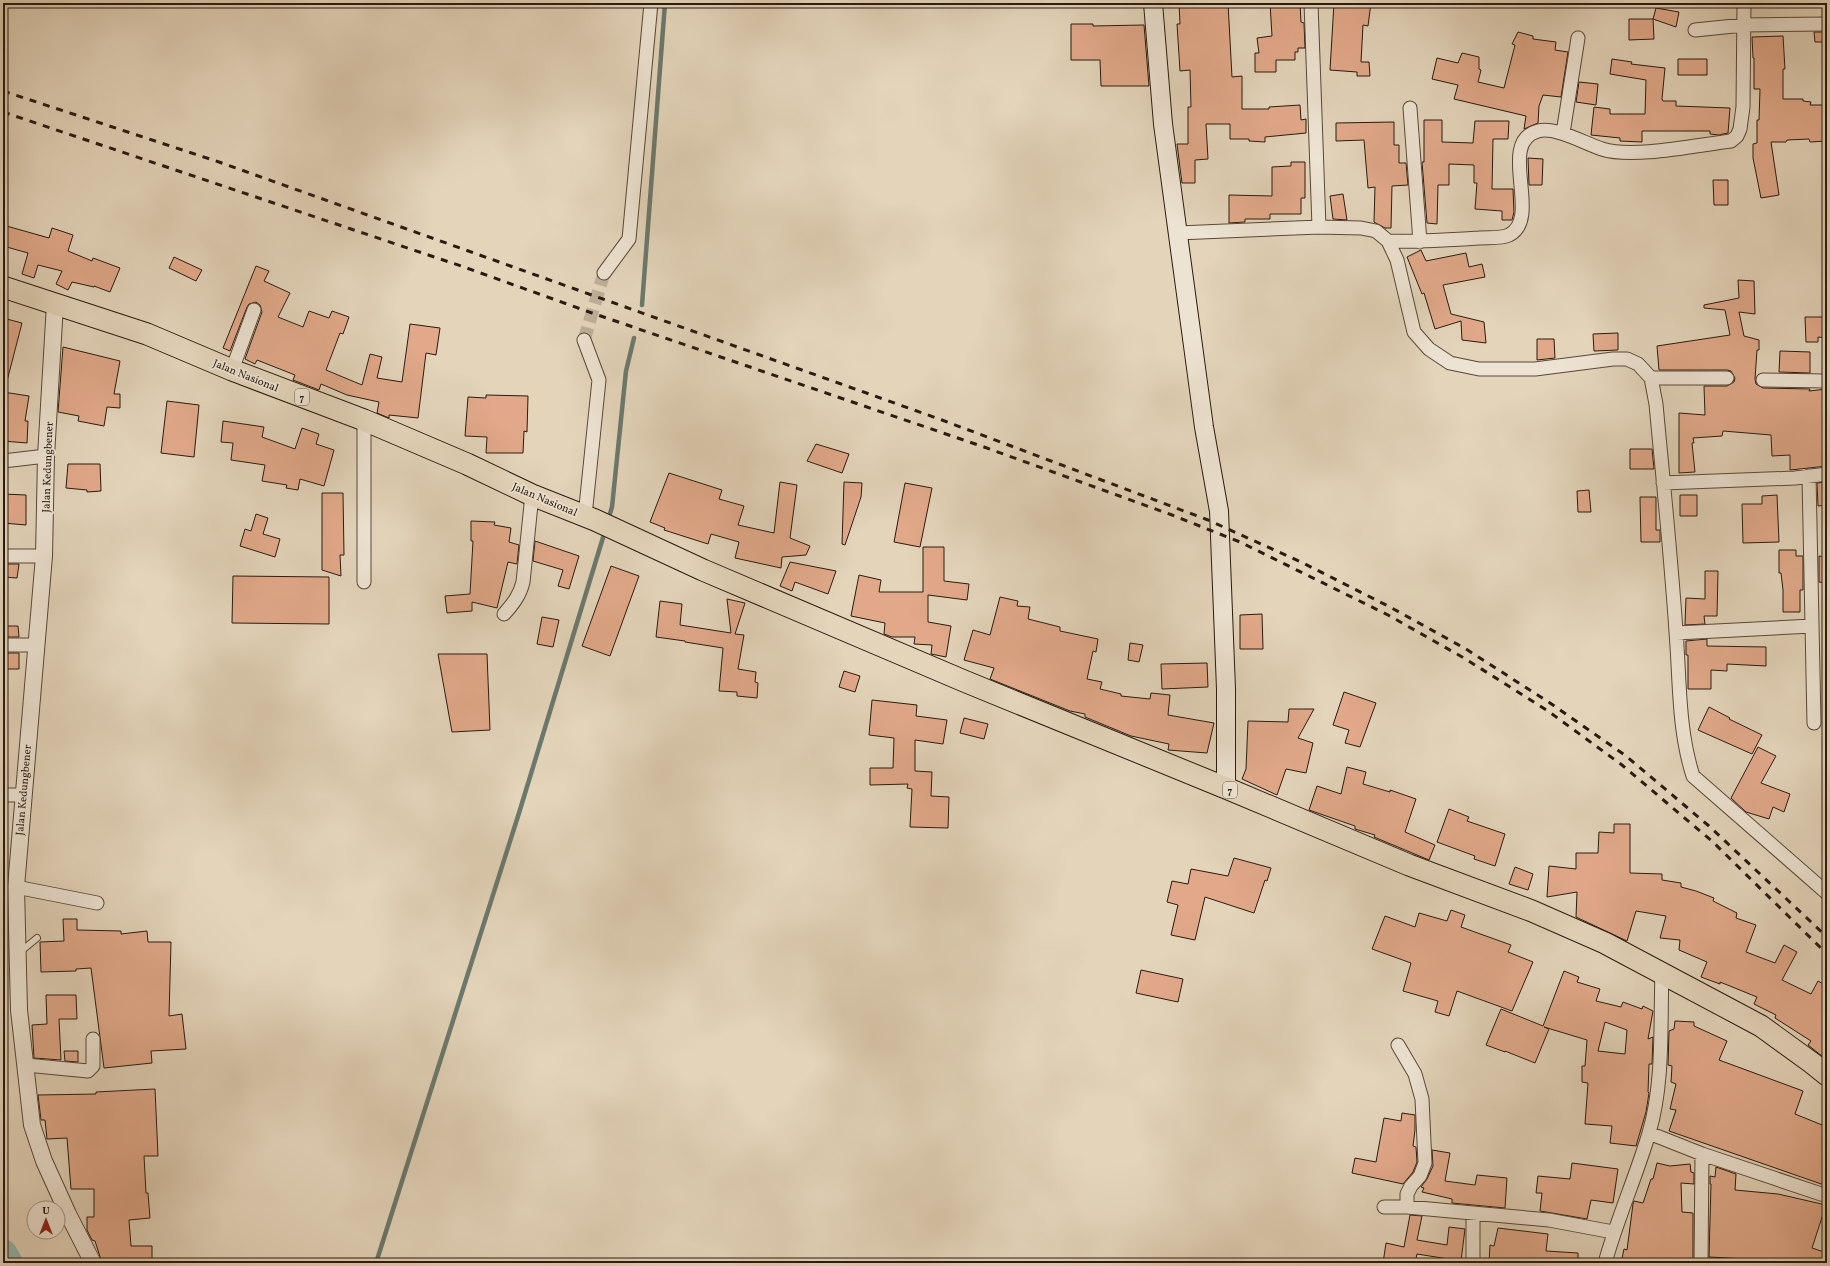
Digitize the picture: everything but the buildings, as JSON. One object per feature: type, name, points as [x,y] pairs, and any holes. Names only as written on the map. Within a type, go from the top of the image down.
[{"type":"highway","name":"Jalan Nasional","points":[[3,287],[147,334],[232,370],[364,420],[467,464],[532,495],[590,518]]},
{"type":"highway","name":"7","points":[[590,518],[703,570],[949,675],[1226,788],[1409,865],[1532,911],[1605,943],[1761,1026],[1827,1075]]},
{"type":"main road","points":[[1153,3],[1163,124],[1204,427],[1220,511],[1226,689],[1226,788]]},
{"type":"street","points":[[604,273],[629,239],[651,3]]},
{"type":"street","points":[[1311,3],[1319,227]]},
{"type":"street","points":[[1388,241],[1420,242],[1501,237],[1513,232],[1522,219],[1520,173],[1522,143],[1526,137],[1539,130],[1563,133],[1602,149],[1620,153],[1670,149],[1731,141],[1737,136],[1740,129],[1743,107],[1744,3]]},
{"type":"street","points":[[1694,30],[1744,25],[1827,24]]},
{"type":"street","points":[[1563,133],[1578,38]]},
{"type":"street","points":[[1410,108],[1420,242]]},
{"type":"street","points":[[1178,233],[1319,227],[1361,228],[1376,231],[1388,241],[1397,260],[1414,332],[1429,349],[1450,363],[1479,369],[1535,369],[1613,359],[1627,359],[1638,364],[1651,378],[1656,404],[1676,633],[1682,729],[1685,752],[1693,776],[1827,893]]},
{"type":"street","name":"Jalan Kedungbener","points":[[54,304],[46,456],[44,556],[35,645],[16,887],[16,932],[19,953],[19,1010],[32,1125],[44,1161],[68,1214],[93,1263]]},
{"type":"street","points":[[232,370],[254,310]]},
{"type":"street","points":[[584,340],[599,380],[590,518]]},
{"type":"street","points":[[1651,378],[1727,378]]},
{"type":"street","points":[[1763,380],[1827,381]]},
{"type":"street","points":[[364,420],[364,582]]},
{"type":"street","points":[[3,461],[46,456]]},
{"type":"street","points":[[1663,483],[1795,478],[1827,474]]},
{"type":"street","points":[[1809,476],[1814,723]]},
{"type":"street","points":[[504,614],[515,602],[521,592],[524,582],[532,495]]},
{"type":"street","points":[[3,556],[44,556]]},
{"type":"street","points":[[1676,633],[1812,626]]},
{"type":"street","points":[[3,645],[35,645]]},
{"type":"street","points":[[3,795],[23,795]]},
{"type":"street","points":[[16,887],[98,903]]},
{"type":"street","points":[[1605,1263],[1613,1232],[1649,1133],[1658,1092],[1662,973]]},
{"type":"street","points":[[26,1065],[88,1071],[93,1066],[93,1039]]},
{"type":"street","points":[[1398,1045],[1415,1074],[1422,1099],[1425,1163],[1420,1176],[1411,1186],[1407,1194],[1407,1207]]},
{"type":"street","points":[[1649,1133],[1702,1154],[1827,1196]]},
{"type":"street","points":[[1701,1263],[1702,1154]]},
{"type":"street","points":[[1384,1207],[1407,1207],[1549,1220],[1613,1232]]},
{"type":"street","points":[[1473,1213],[1473,1263]]},
{"type":"lane","points":[[19,953],[37,938]]},
{"type":"waterway","points":[[642,305],[665,3]]},
{"type":"waterway","points":[[608,520],[612,507],[626,371],[634,338]]},
{"type":"waterway","points":[[376,1263],[519,813],[605,531]]},
{"type":"waterway","points":[[3,1253],[9,1263]]},
{"type":"tunnel","points":[[584,340],[604,273]]},
{"type":"railway","points":[[3,91],[219,162],[942,420],[1208,520],[1301,562],[1390,607],[1466,649],[1550,703],[1626,756],[1709,826],[1827,937]]},
{"type":"railway","points":[[3,112],[464,267],[592,313],[984,447],[1172,515],[1240,542],[1388,615],[1464,658],[1548,711],[1622,765],[1713,842],[1827,954]]}]
